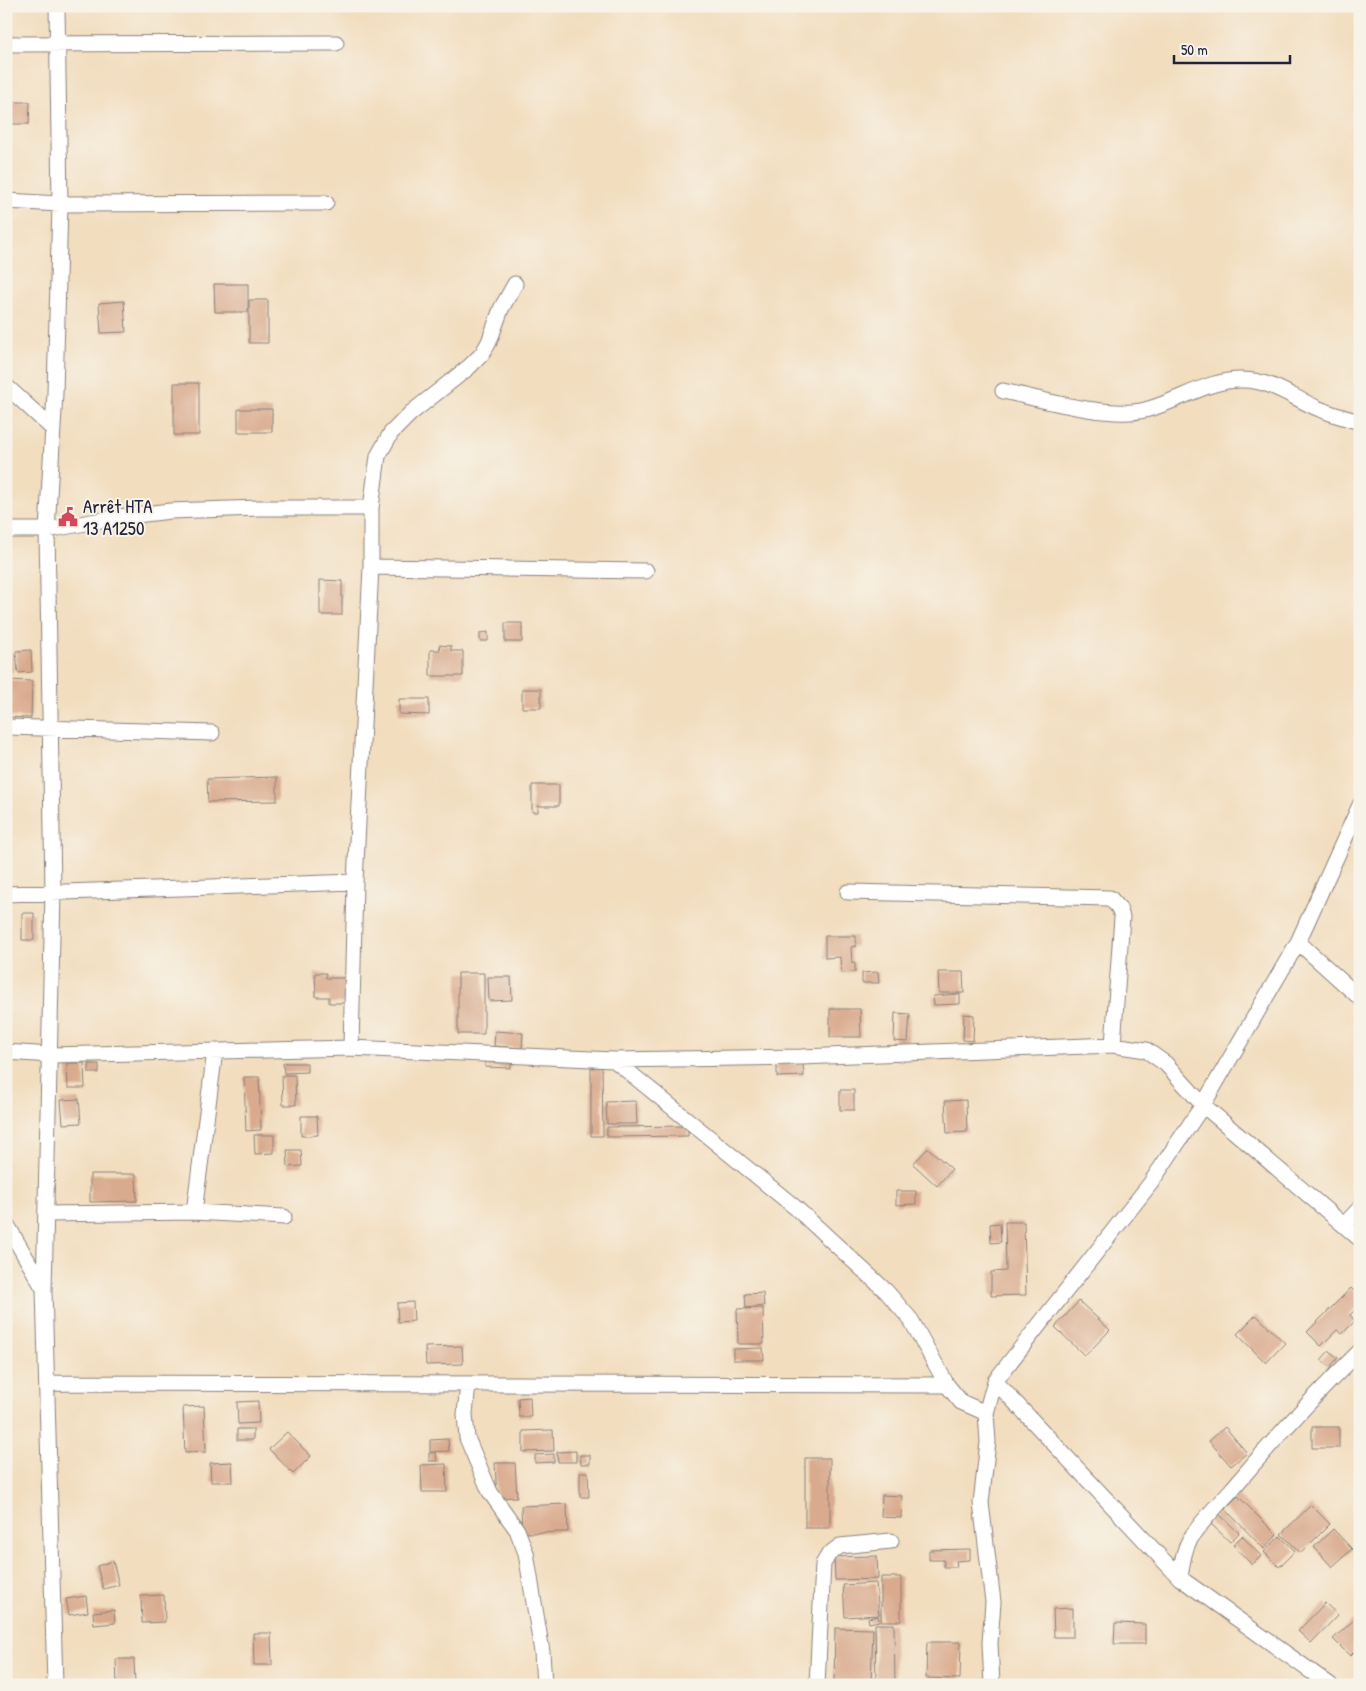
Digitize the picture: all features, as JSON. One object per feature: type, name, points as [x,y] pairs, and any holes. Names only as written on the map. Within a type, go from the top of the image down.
[{"type":"street","points":[[55,1685],[44,1290],[51,1055],[53,892],[47,530],[53,429],[60,204],[56,44],[57,6]]},
{"type":"street","points":[[6,44],[336,43]]},
{"type":"street","points":[[6,202],[60,204],[326,203]]},
{"type":"street","points":[[351,1048],[355,882],[372,567],[371,508],[378,456],[391,433],[411,413],[469,367],[482,354],[490,342],[500,309],[515,284]]},
{"type":"street","points":[[1003,391],[1112,412],[1144,411],[1213,384],[1243,380],[1271,384],[1316,407],[1360,422]]},
{"type":"street","points":[[6,386],[53,429]]},
{"type":"street","points":[[6,530],[47,530],[119,517],[170,511],[259,508],[371,508]]},
{"type":"street","points":[[372,567],[646,571]]},
{"type":"street","points":[[6,727],[212,733]]},
{"type":"street","points":[[992,1685],[990,1643],[993,1602],[981,1503],[988,1442],[986,1413],[995,1381],[1150,1184],[1203,1105],[1298,942],[1360,805]]},
{"type":"street","points":[[6,894],[355,882]]},
{"type":"street","points":[[848,892],[1110,898],[1119,908],[1122,917],[1113,1045]]},
{"type":"street","points":[[1298,942],[1360,998]]},
{"type":"street","points":[[6,1052],[51,1055],[351,1048],[614,1060],[801,1057],[1113,1045],[1146,1050],[1166,1064],[1203,1105],[1360,1239]]},
{"type":"street","points":[[194,1212],[215,1052]]},
{"type":"street","points":[[614,1060],[796,1208],[886,1291],[911,1320],[947,1385],[961,1402],[986,1413]]},
{"type":"street","points":[[1344,1225],[1360,1208]]},
{"type":"street","points":[[46,1214],[194,1212],[284,1217]]},
{"type":"street","points":[[7,1224],[44,1290]]},
{"type":"street","points":[[1180,1578],[1183,1557],[1189,1541],[1201,1525],[1316,1394],[1360,1351]]},
{"type":"street","points":[[995,1381],[1180,1578],[1330,1685]]},
{"type":"street","points":[[48,1382],[947,1385]]},
{"type":"street","points":[[468,1384],[465,1414],[466,1438],[490,1492],[517,1530],[526,1553],[542,1652],[544,1685]]},
{"type":"street","points":[[817,1685],[823,1564],[829,1554],[840,1546],[891,1541]]},
{"type":"building","points":[[6,102],[30,102],[29,124],[6,124]]},
{"type":"building","points":[[214,284],[248,284],[248,312],[215,312]]},
{"type":"building","points":[[249,300],[268,300],[268,343],[249,343]]},
{"type":"building","points":[[124,301],[126,332],[101,333],[99,303]]},
{"type":"building","points":[[174,383],[199,383],[199,435],[174,435]]},
{"type":"building","points":[[238,409],[272,409],[272,432],[238,432]]},
{"type":"building","points":[[320,580],[342,581],[342,615],[320,615]]},
{"type":"building","points":[[6,592],[9,592],[10,639],[6,639]]},
{"type":"building","points":[[505,623],[522,623],[522,642],[505,642]]},
{"type":"building","points":[[488,632],[488,641],[480,641],[480,633]]},
{"type":"building","points":[[439,645],[451,646],[451,651],[463,651],[463,676],[430,676],[430,650],[440,650]]},
{"type":"building","points":[[31,650],[32,672],[18,673],[16,651]]},
{"type":"building","points":[[6,652],[12,652],[13,672],[6,673]]},
{"type":"building","points":[[6,680],[32,681],[31,718],[6,717]]},
{"type":"building","points":[[522,689],[541,689],[541,708],[522,708]]},
{"type":"building","points":[[399,699],[429,699],[429,715],[399,714]]},
{"type":"building","points":[[277,777],[277,801],[208,802],[207,779]]},
{"type":"building","points":[[532,785],[559,785],[559,806],[538,806],[538,812],[532,812]]},
{"type":"building","points":[[22,913],[34,913],[34,940],[22,940]]},
{"type":"building","points":[[825,936],[856,936],[856,946],[851,947],[852,963],[855,962],[855,972],[841,973],[840,957],[825,958]]},
{"type":"building","points":[[878,972],[879,983],[862,983],[862,973]]},
{"type":"building","points":[[938,972],[963,972],[964,993],[939,993]]},
{"type":"building","points":[[315,973],[326,973],[326,978],[344,978],[345,1003],[329,1003],[329,997],[316,997]]},
{"type":"building","points":[[458,973],[484,973],[484,1034],[458,1034]]},
{"type":"building","points":[[488,977],[511,977],[512,1000],[489,1001]]},
{"type":"building","points":[[960,994],[960,1004],[934,1005],[933,996]]},
{"type":"building","points":[[830,1009],[860,1009],[861,1037],[830,1037]]},
{"type":"building","points":[[895,1013],[910,1014],[908,1042],[894,1041]]},
{"type":"building","points":[[964,1014],[974,1015],[973,1041],[963,1040]]},
{"type":"building","points":[[495,1031],[523,1033],[522,1048],[494,1046]]},
{"type":"building","points":[[485,1059],[511,1059],[511,1068],[485,1067]]},
{"type":"building","points":[[67,1063],[84,1063],[85,1088],[68,1088]]},
{"type":"building","points":[[283,1063],[307,1063],[307,1072],[284,1073]]},
{"type":"building","points":[[89,1064],[99,1064],[99,1073],[89,1073]]},
{"type":"building","points":[[777,1064],[803,1064],[804,1076],[777,1077]]},
{"type":"building","points":[[602,1067],[603,1136],[591,1136],[591,1068]]},
{"type":"building","points":[[282,1075],[295,1075],[296,1105],[283,1105]]},
{"type":"building","points":[[244,1077],[259,1077],[261,1130],[246,1131]]},
{"type":"building","points":[[840,1090],[854,1090],[854,1110],[840,1110]]},
{"type":"building","points":[[79,1099],[81,1123],[63,1124],[61,1100]]},
{"type":"building","points":[[966,1100],[967,1132],[947,1133],[945,1101]]},
{"type":"building","points":[[636,1101],[637,1124],[607,1124],[606,1102]]},
{"type":"building","points":[[301,1116],[317,1116],[318,1135],[301,1136]]},
{"type":"building","points":[[688,1126],[688,1136],[607,1137],[607,1127]]},
{"type":"building","points":[[254,1135],[274,1135],[274,1153],[255,1154]]},
{"type":"building","points":[[928,1148],[952,1169],[937,1186],[913,1164]]},
{"type":"building","points":[[287,1150],[301,1150],[302,1166],[288,1167]]},
{"type":"building","points":[[90,1174],[136,1174],[137,1201],[90,1202]]},
{"type":"building","points":[[896,1191],[916,1191],[916,1204],[896,1205]]},
{"type":"building","points":[[1005,1222],[1024,1222],[1026,1295],[991,1296],[991,1272],[1006,1271]]},
{"type":"building","points":[[1000,1223],[1001,1242],[991,1243],[990,1224]]},
{"type":"building","points":[[1351,1288],[1360,1297],[1360,1305],[1350,1315],[1355,1321],[1342,1334],[1337,1330],[1321,1346],[1307,1332]]},
{"type":"building","points":[[763,1293],[764,1306],[746,1308],[745,1294]]},
{"type":"building","points":[[1079,1301],[1110,1330],[1085,1356],[1055,1327]]},
{"type":"building","points":[[413,1302],[414,1321],[398,1322],[397,1303]]},
{"type":"building","points":[[763,1308],[764,1344],[738,1344],[737,1309]]},
{"type":"building","points":[[1256,1315],[1285,1343],[1266,1363],[1237,1334]]},
{"type":"building","points":[[462,1346],[463,1364],[426,1365],[425,1347]]},
{"type":"building","points":[[763,1348],[764,1360],[733,1360],[733,1349]]},
{"type":"building","points":[[1329,1351],[1338,1358],[1330,1367],[1321,1360]]},
{"type":"building","points":[[530,1397],[531,1417],[519,1417],[518,1398]]},
{"type":"building","points":[[258,1401],[259,1423],[238,1424],[237,1402]]},
{"type":"building","points":[[204,1406],[206,1452],[185,1453],[183,1407]]},
{"type":"building","points":[[1225,1427],[1247,1453],[1231,1466],[1209,1441]]},
{"type":"building","points":[[1312,1427],[1339,1427],[1339,1448],[1312,1448]]},
{"type":"building","points":[[237,1429],[253,1429],[253,1440],[237,1440]]},
{"type":"building","points":[[553,1430],[554,1451],[523,1452],[523,1431]]},
{"type":"building","points":[[287,1432],[311,1456],[293,1474],[269,1449]]},
{"type":"building","points":[[448,1439],[449,1451],[430,1452],[430,1440]]},
{"type":"building","points":[[576,1451],[576,1462],[558,1462],[557,1452]]},
{"type":"building","points":[[429,1453],[436,1453],[437,1461],[429,1461]]},
{"type":"building","points":[[554,1454],[554,1462],[535,1463],[535,1455]]},
{"type":"building","points":[[580,1455],[590,1455],[590,1464],[581,1464]]},
{"type":"building","points":[[805,1458],[830,1458],[830,1528],[805,1528]]},
{"type":"building","points":[[232,1462],[233,1482],[211,1482],[210,1463]]},
{"type":"building","points":[[495,1463],[515,1463],[517,1497],[497,1498]]},
{"type":"building","points":[[446,1464],[447,1492],[422,1492],[421,1465]]},
{"type":"building","points":[[580,1472],[588,1472],[589,1497],[580,1497]]},
{"type":"building","points":[[882,1495],[902,1496],[901,1518],[881,1517]]},
{"type":"building","points":[[1238,1496],[1277,1535],[1264,1549],[1225,1509]]},
{"type":"building","points":[[567,1504],[568,1532],[522,1533],[521,1506]]},
{"type":"building","points":[[1311,1505],[1330,1524],[1301,1553],[1281,1534]]},
{"type":"building","points":[[1218,1513],[1239,1533],[1230,1542],[1209,1522]]},
{"type":"building","points":[[1333,1529],[1352,1549],[1332,1567],[1314,1547]]},
{"type":"building","points":[[1242,1536],[1261,1556],[1252,1565],[1233,1545]]},
{"type":"building","points":[[1280,1536],[1295,1551],[1279,1567],[1264,1552]]},
{"type":"building","points":[[970,1549],[970,1560],[956,1561],[957,1567],[944,1567],[944,1560],[929,1560],[929,1550]]},
{"type":"building","points":[[877,1556],[878,1579],[835,1580],[834,1557]]},
{"type":"building","points":[[113,1561],[119,1585],[103,1589],[97,1566]]},
{"type":"building","points":[[881,1577],[901,1577],[901,1621],[881,1621]]},
{"type":"building","points":[[876,1583],[879,1615],[845,1617],[843,1585]]},
{"type":"building","points":[[164,1595],[165,1622],[142,1623],[141,1596]]},
{"type":"building","points":[[86,1596],[88,1612],[69,1615],[66,1599]]},
{"type":"building","points":[[1325,1603],[1338,1615],[1311,1643],[1298,1631]]},
{"type":"building","points":[[1073,1608],[1073,1637],[1054,1637],[1053,1609]]},
{"type":"building","points":[[114,1610],[115,1623],[94,1625],[93,1612]]},
{"type":"building","points":[[878,1616],[879,1621],[869,1623],[868,1618]]},
{"type":"building","points":[[1356,1618],[1360,1622],[1360,1646],[1350,1656],[1333,1639]]},
{"type":"building","points":[[1115,1623],[1145,1624],[1145,1644],[1114,1644]]},
{"type":"building","points":[[875,1624],[894,1624],[895,1685],[876,1685]]},
{"type":"building","points":[[835,1628],[873,1629],[871,1685],[834,1685]]},
{"type":"building","points":[[253,1633],[271,1633],[272,1665],[254,1665]]},
{"type":"building","points":[[927,1642],[961,1642],[960,1679],[926,1678]]},
{"type":"building","points":[[116,1659],[134,1659],[135,1685],[117,1685]]},
{"type":"place","name":"Arrêt HTA 13 A1250","points":[[68,517]]}]
